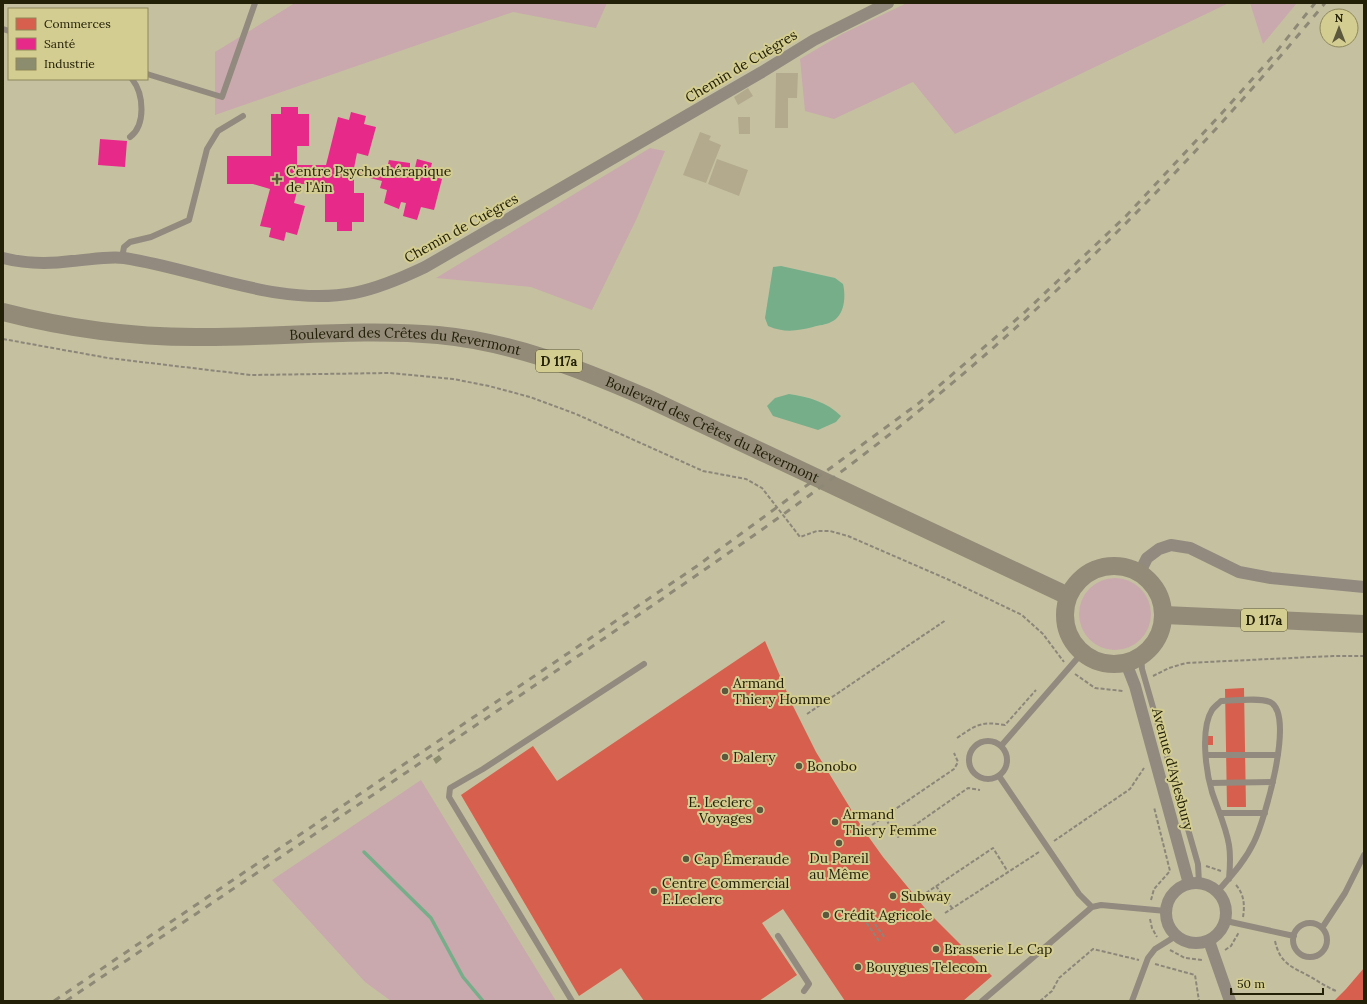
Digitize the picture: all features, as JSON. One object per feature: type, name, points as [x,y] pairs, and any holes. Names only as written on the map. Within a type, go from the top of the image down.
[{"type":"main road","name":"Boulevard des Crêtes du Revermont","points":[[3,312],[31,319],[119,333],[195,337],[386,332],[439,335],[486,342],[538,354],[577,368],[645,397],[1068,596]]},
{"type":"main road","points":[[1107,566],[1124,566],[1140,572],[1153,584],[1161,598],[1164,615],[1161,631],[1153,646],[1134,660],[1111,664],[1096,661],[1082,653],[1072,641],[1066,627],[1065,611],[1068,596],[1077,581],[1096,569],[1107,566]]},
{"type":"main road","name":"D 117a","points":[[1164,615],[1364,624]]},
{"type":"street","name":"Chemin de Cuègres","points":[[3,258],[45,264],[102,258],[122,258],[236,284],[291,294],[353,293],[384,285],[425,267],[762,72],[814,40],[888,3]]},
{"type":"street","points":[[1140,572],[1147,558],[1159,549],[1171,545],[1190,548],[1239,572],[1271,578],[1364,586]]},
{"type":"street","name":"Avenue d'Aylesbury","points":[[1134,660],[1140,683],[1150,765],[1184,867],[1194,883]]},
{"type":"street","points":[[1194,883],[1209,885],[1218,891],[1226,905],[1226,920],[1223,929],[1209,941],[1192,943],[1176,936],[1168,924],[1166,911],[1173,893],[1180,887],[1194,883]]},
{"type":"street","points":[[1209,941],[1230,1001]]},
{"type":"lane","points":[[148,74],[222,97],[255,3]]},
{"type":"lane","points":[[130,137],[136,132],[140,121],[141,95],[133,80]]},
{"type":"lane","points":[[122,258],[124,247],[130,242],[151,237],[189,220],[207,149],[218,131],[243,116]]},
{"type":"lane","points":[[1001,746],[1082,653]]},
{"type":"lane","points":[[1134,660],[1198,864],[1194,883]]},
{"type":"lane","points":[[572,1001],[449,797],[450,788],[483,769],[644,664]]},
{"type":"lane","points":[[1218,891],[1240,866],[1254,843],[1265,813],[1278,755],[1279,729],[1277,709],[1270,702],[1251,700],[1221,702],[1212,710],[1208,720],[1206,734],[1206,756],[1210,783],[1229,844],[1231,856],[1228,879]]},
{"type":"lane","points":[[990,741],[1001,746],[1006,752],[1008,759],[1007,765],[999,776],[987,779],[980,777],[973,771],[969,759],[970,753],[977,743],[990,741]]},
{"type":"lane","points":[[1206,756],[1278,755]]},
{"type":"lane","points":[[999,776],[1079,894],[1092,907]]},
{"type":"lane","points":[[1210,783],[1273,782]]},
{"type":"lane","points":[[1220,813],[1265,813]]},
{"type":"lane","points":[[1322,928],[1345,892],[1364,855]]},
{"type":"lane","points":[[982,1001],[1092,907],[1100,905],[1166,911]]},
{"type":"lane","points":[[1226,920],[1294,936]]},
{"type":"lane","points":[[1308,923],[1322,928],[1326,935],[1327,941],[1325,948],[1317,956],[1308,957],[1297,951],[1294,946],[1294,936],[1297,930],[1308,923]]},
{"type":"lane","points":[[778,936],[808,984],[804,992]]},
{"type":"lane","points":[[1132,1001],[1147,961],[1155,949],[1176,936]]},
{"type":"path","points":[[3,339],[108,358],[252,375],[390,373],[411,375],[460,381],[530,397],[576,414],[703,471],[746,479],[762,488],[800,537],[817,531],[830,530],[848,536],[940,576],[1022,615],[1043,634],[1070,668],[1086,683],[1095,688],[1104,690],[1123,690],[1140,683],[1159,672],[1186,663],[1333,656],[1364,656]]},
{"type":"path","points":[[807,714],[946,620]]},
{"type":"path","points":[[957,738],[975,725],[988,722],[1005,725],[1041,684]]},
{"type":"path","points":[[1123,690],[1125,697]]},
{"type":"path","points":[[872,825],[954,769],[958,762],[954,753]]},
{"type":"path","points":[[1146,775],[1150,765]]},
{"type":"path","points":[[945,913],[1046,847],[1130,789],[1150,765]]},
{"type":"path","points":[[884,817],[898,837],[968,788],[980,790]]},
{"type":"path","points":[[1154,804],[1170,871]]},
{"type":"path","points":[[926,893],[993,848],[1008,872]]},
{"type":"path","points":[[1184,867],[1170,871],[1154,889],[1150,909],[1152,928],[1163,944],[1176,954],[1185,958],[1202,959],[1214,956],[1231,946],[1238,936],[1245,907],[1238,887],[1221,871],[1198,864]]},
{"type":"path","points":[[936,886],[952,908]]},
{"type":"path","points":[[868,914],[885,938]]},
{"type":"path","points":[[863,918],[880,942]]},
{"type":"path","points":[[1268,940],[1275,941],[1280,958],[1296,972],[1309,976],[1336,991]]},
{"type":"path","points":[[1040,1001],[1052,991],[1059,978],[1093,949],[1147,961],[1196,975],[1199,1001]]},
{"type":"path","points":[[1202,959],[1204,966]]},
{"type":"shaded area","points":[[295,3],[607,3],[596,28],[513,12],[215,115],[215,52]]},
{"type":"shaded area","points":[[907,3],[1229,3],[955,134],[913,82],[834,119],[805,111],[800,59],[842,34]]},
{"type":"shaded area","points":[[1250,3],[1297,3],[1263,44]]},
{"type":"shaded area","points":[[650,148],[665,151],[637,218],[592,310],[531,287],[436,278]]},
{"type":"shaded area","points":[[781,266],[835,278],[843,284],[844,300],[842,311],[836,319],[827,324],[796,330],[780,330],[768,326],[765,318],[773,267]]},
{"type":"shaded area","points":[[789,394],[817,401],[830,407],[841,416],[836,422],[818,430],[773,416],[767,406],[775,398]]},
{"type":"shaded area","points":[[1108,578],[1122,578],[1129,580],[1141,588],[1149,600],[1151,614],[1149,628],[1141,640],[1129,648],[1122,650],[1108,650],[1101,648],[1089,640],[1081,628],[1079,621],[1079,607],[1081,600],[1089,588],[1101,580]]},
{"type":"shaded area","points":[[421,780],[556,1001],[391,1001],[365,982],[272,880]]},
{"type":"building: Commerces","points":[[765,641],[792,704],[816,752],[863,829],[883,857],[929,913],[992,976],[963,1001],[845,1001],[783,909],[762,923],[797,975],[759,1001],[644,1001],[621,968],[579,996],[461,795],[533,746],[557,781]]},
{"type":"building: Commerces","points":[[1244,688],[1246,807],[1227,807],[1225,689]]},
{"type":"building: Commerces","points":[[1208,736],[1213,736],[1213,745],[1208,745]]},
{"type":"building: Commerces","points":[[1364,968],[1364,1001],[1334,1001],[1346,989]]},
{"type":"building: Santé","points":[[281,107],[298,107],[298,114],[309,114],[309,146],[297,146],[297,165],[326,165],[338,117],[349,120],[351,112],[366,116],[364,124],[376,127],[368,156],[357,153],[354,168],[385,176],[389,160],[410,163],[410,171],[414,172],[417,159],[432,163],[429,175],[442,179],[434,210],[421,207],[417,220],[403,216],[406,203],[401,202],[399,209],[384,203],[387,190],[380,188],[382,181],[354,174],[354,193],[364,193],[364,222],[352,222],[352,231],[337,231],[337,222],[325,222],[325,184],[299,184],[294,203],[305,206],[297,235],[286,232],[284,241],[269,237],[271,228],[260,226],[270,189],[253,184],[227,184],[227,156],[271,156],[271,114],[281,114]]},
{"type":"building: Santé","points":[[100,139],[127,141],[125,167],[98,165]]},
{"type":"building: Industrie","points":[[439,755],[442,759],[436,764],[433,759]]},
{"type":"building: Autres","points":[[776,73],[798,73],[797,98],[788,98],[788,128],[775,128]]},
{"type":"building: Autres","points":[[748,88],[753,96],[738,105],[734,97]]},
{"type":"building: Autres","points":[[738,117],[750,117],[750,134],[739,134]]},
{"type":"building: Autres","points":[[700,132],[711,136],[709,140],[721,145],[706,183],[683,175]]},
{"type":"building: Autres","points":[[717,159],[748,170],[739,196],[708,184]]},
{"type":"waterway","points":[[364,852],[431,918],[463,977],[483,1001]]},
{"type":"railway","points":[[54,1001],[697,566],[919,403],[1025,312],[1126,216],[1273,56],[1315,3]]},
{"type":"railway","points":[[66,1001],[671,593],[758,533],[885,438],[926,405],[1033,312],[1135,214],[1232,111],[1325,3]]},
{"type":"place","name":"Centre Psychothérapique de l'Ain","points":[[277,179]]},
{"type":"place","name":"Armand Thiery Homme","points":[[725,691]]},
{"type":"place","name":"Dalery","points":[[725,757]]},
{"type":"place","name":"Bonobo","points":[[799,766]]},
{"type":"place","name":"E. Leclerc Voyages","points":[[760,810]]},
{"type":"place","name":"Armand Thiery Femme","points":[[835,822]]},
{"type":"place","name":"Du Pareil au Même","points":[[839,843]]},
{"type":"place","name":"Cap Émeraude","points":[[686,859]]},
{"type":"place","name":"Centre Commercial E.Leclerc","points":[[654,891]]},
{"type":"place","name":"Subway","points":[[893,896]]},
{"type":"place","name":"Crédit Agricole","points":[[826,915]]},
{"type":"place","name":"Brasserie Le Cap","points":[[936,949]]},
{"type":"place","name":"Bouygues Telecom","points":[[858,967]]}]
